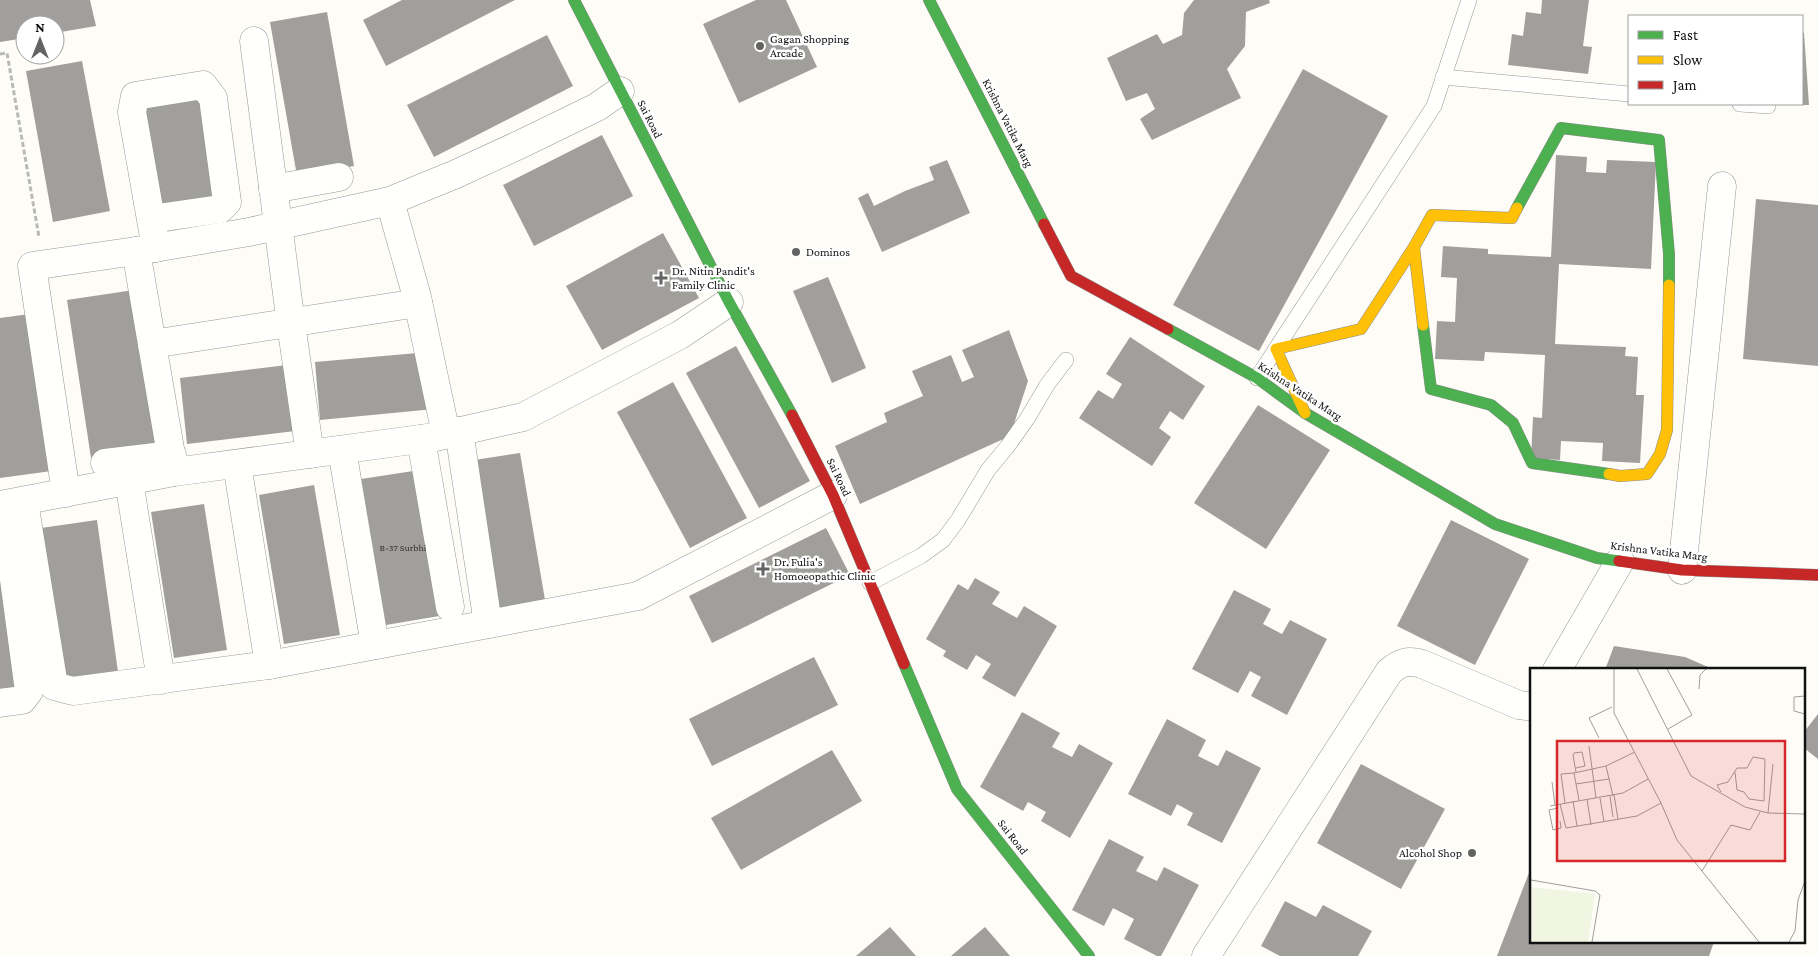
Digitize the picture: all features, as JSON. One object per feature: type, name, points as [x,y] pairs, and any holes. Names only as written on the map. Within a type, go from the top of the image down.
[{"type":"street","name":"Sai Road","points":[[574,0],[729,302],[776,384],[833,495],[957,789],[1089,956]]},
{"type":"street","name":"Krishna Vatika Marg","points":[[929,0],[1071,276],[1257,378],[1305,413],[1496,524],[1597,558],[1682,570],[1818,575]]},
{"type":"street","points":[[254,41],[310,454]]},
{"type":"street","points":[[151,219],[220,209],[227,202],[213,98],[203,85],[135,96],[132,112],[151,219],[146,249],[152,344],[173,464]]},
{"type":"street","points":[[65,485],[32,266],[146,249],[278,226],[390,201],[456,174],[521,144],[596,107],[620,91]]},
{"type":"street","points":[[1305,413],[1276,349],[1361,329],[1414,247],[1432,215],[1512,218],[1561,128],[1659,140],[1669,254],[1667,430],[1660,454],[1647,474],[1620,476],[1532,463],[1512,422],[1491,405],[1431,389],[1414,247]]},
{"type":"street","points":[[273,189],[339,177]]},
{"type":"street","points":[[1682,570],[1722,186]]},
{"type":"street","points":[[390,201],[418,303],[442,435],[488,624]]},
{"type":"street","points":[[105,463],[237,464],[442,435],[523,417],[680,335],[729,302]]},
{"type":"street","points":[[152,344],[418,303]]},
{"type":"street","points":[[442,435],[450,607]]},
{"type":"street","points":[[342,450],[375,645]]},
{"type":"street","points":[[12,499],[65,485],[129,481],[173,464]]},
{"type":"street","points":[[237,464],[269,665]]},
{"type":"street","points":[[129,481],[161,680]]},
{"type":"street","points":[[12,499],[54,686],[73,691],[269,665],[638,596],[833,495]]},
{"type":"street","points":[[0,703],[22,700],[30,691],[4,534],[12,499]]},
{"type":"street","points":[[1558,668],[1620,561]]},
{"type":"street","points":[[1206,956],[1389,672],[1399,663],[1411,661],[1422,664],[1519,705],[1530,705]]},
{"type":"lane","points":[[1257,378],[1434,106],[1469,0]]},
{"type":"lane","points":[[1444,77],[1628,94]]},
{"type":"lane","points":[[1754,105],[1768,106]]},
{"type":"lane","points":[[870,583],[921,556],[943,540],[958,520],[988,470],[1012,440],[1047,385],[1066,360]]},
{"type":"path","points":[[0,54],[7,53],[43,265]]},
{"type":"building","points":[[0,0],[90,0],[96,26],[65,31],[65,15],[15,15],[15,40],[0,42]]},
{"type":"building","points":[[402,0],[515,0],[386,66],[363,20]]},
{"type":"building","name":"Gagan Shopping Arcade","points":[[756,0],[786,0],[817,67],[739,103],[703,24]]},
{"type":"building","points":[[1194,0],[1269,0],[1270,3],[1246,12],[1245,46],[1227,69],[1241,98],[1152,140],[1140,119],[1155,109],[1147,93],[1126,101],[1107,58],[1157,34],[1163,44],[1182,35],[1184,13]]},
{"type":"building","points":[[1542,0],[1589,0],[1583,46],[1592,47],[1588,74],[1508,65],[1512,34],[1523,36],[1526,12],[1541,14]]},
{"type":"building","points":[[327,12],[354,166],[297,176],[270,22]]},
{"type":"building","points":[[1803,32],[1804,33],[1809,105],[1803,105]]},
{"type":"building","points":[[547,35],[573,86],[434,157],[407,105]]},
{"type":"building","points":[[82,61],[110,211],[53,222],[26,71]]},
{"type":"building","points":[[1303,69],[1388,116],[1259,351],[1173,305]]},
{"type":"building","points":[[204,96],[221,203],[162,210],[144,107]]},
{"type":"building","points":[[602,135],[633,196],[534,246],[503,185]]},
{"type":"building","points":[[1556,155],[1587,157],[1586,172],[1606,173],[1607,160],[1656,162],[1651,269],[1559,264],[1555,344],[1626,347],[1625,356],[1638,357],[1636,395],[1644,395],[1640,463],[1602,461],[1603,443],[1561,441],[1560,460],[1531,458],[1533,417],[1542,418],[1545,355],[1485,352],[1484,361],[1435,359],[1437,321],[1455,322],[1457,278],[1441,277],[1443,246],[1488,249],[1488,254],[1551,257]]},
{"type":"building","points":[[947,160],[970,213],[882,252],[858,198],[868,193],[874,206],[934,180],[929,167]]},
{"type":"building","points":[[1756,199],[1818,205],[1818,366],[1743,359]]},
{"type":"building","points":[[663,233],[699,298],[602,350],[566,286]]},
{"type":"building","points":[[828,277],[866,368],[832,383],[793,291]]},
{"type":"building","points":[[134,290],[157,448],[91,458],[67,300]]},
{"type":"building","points":[[37,313],[59,470],[0,478],[0,318]]},
{"type":"building","points":[[1009,330],[1028,381],[1010,436],[860,504],[835,446],[887,422],[884,413],[923,396],[912,371],[951,355],[962,382],[974,377],[962,350]]},
{"type":"building","points":[[1130,337],[1205,386],[1183,420],[1170,411],[1159,428],[1171,437],[1152,466],[1079,418],[1098,390],[1113,399],[1122,384],[1106,374]]},
{"type":"building","points":[[736,346],[810,481],[759,508],[686,373]]},
{"type":"building","points":[[429,352],[434,409],[320,420],[315,362]]},
{"type":"building","points":[[287,365],[295,431],[187,444],[180,378]]},
{"type":"building","points":[[673,382],[747,518],[690,548],[617,412]]},
{"type":"building","points":[[1258,405],[1330,450],[1266,549],[1194,503]]},
{"type":"building","points":[[520,453],[545,600],[493,609],[468,461]]},
{"type":"building","points":[[420,470],[445,615],[386,625],[361,479]]},
{"type":"building","points":[[314,485],[340,635],[284,644],[259,495]]},
{"type":"building","points":[[204,504],[227,650],[174,658],[151,512]]},
{"type":"building","points":[[97,520],[118,672],[62,680],[41,528]]},
{"type":"building","points":[[1451,520],[1529,559],[1475,665],[1397,626]]},
{"type":"building","points":[[826,528],[850,575],[712,643],[689,596]]},
{"type":"building","points":[[0,549],[23,691],[0,694]]},
{"type":"building","points":[[975,578],[1000,592],[992,604],[1017,618],[1024,606],[1057,626],[1015,697],[982,678],[991,664],[976,655],[967,670],[943,656],[946,651],[926,639],[958,584],[968,590]]},
{"type":"building","points":[[1234,590],[1271,609],[1263,624],[1282,634],[1290,620],[1327,639],[1287,715],[1251,696],[1261,677],[1250,671],[1238,693],[1192,669]]},
{"type":"building","points":[[1614,646],[1685,657],[1710,668],[1606,668]]},
{"type":"building","points":[[814,657],[838,705],[712,766],[689,719]]},
{"type":"building","points":[[1022,712],[1060,733],[1052,747],[1072,757],[1079,744],[1113,763],[1070,838],[1041,821],[1046,812],[1028,802],[1023,811],[980,787]]},
{"type":"building","points":[[1818,714],[1818,759],[1806,750],[1806,729]]},
{"type":"building","points":[[1167,719],[1206,740],[1198,756],[1218,766],[1226,750],[1261,768],[1222,843],[1187,825],[1193,813],[1177,804],[1171,816],[1128,794]]},
{"type":"building","points":[[832,750],[862,801],[741,870],[711,818]]},
{"type":"building","points":[[1361,764],[1445,809],[1401,889],[1317,843]]},
{"type":"building","points":[[1109,839],[1144,857],[1136,871],[1157,881],[1164,867],[1199,885],[1161,956],[1157,956],[1124,939],[1134,919],[1113,908],[1104,926],[1072,910]]},
{"type":"building","points":[[1530,870],[1530,944],[1713,944],[1709,956],[1497,956]]},
{"type":"building","points":[[1285,901],[1316,917],[1323,905],[1372,931],[1358,956],[1280,956],[1261,946]]},
{"type":"building","points":[[890,927],[916,956],[856,956]]},
{"type":"building","points":[[985,927],[1010,956],[951,956]]},
{"type":"traffic: fast","points":[[574,0],[729,302],[792,415]]},
{"type":"traffic: fast","points":[[929,0],[1044,224]]},
{"type":"traffic: fast","points":[[1517,208],[1561,128],[1659,140],[1669,254],[1669,285]]},
{"type":"traffic: fast","points":[[1423,325],[1431,389],[1491,405],[1513,423],[1532,463],[1609,474]]},
{"type":"traffic: fast","points":[[1168,329],[1257,378],[1305,413],[1495,524],[1597,558],[1619,561]]},
{"type":"traffic: fast","points":[[904,664],[957,789],[1089,956]]},
{"type":"traffic: slow","points":[[1305,413],[1276,349],[1361,329],[1414,247],[1432,215],[1512,218],[1517,208]]},
{"type":"traffic: slow","points":[[1414,247],[1423,325]]},
{"type":"traffic: slow","points":[[1609,474],[1620,476],[1647,474],[1660,454],[1667,430],[1669,285]]},
{"type":"traffic: jam","points":[[1044,224],[1071,276],[1168,329]]},
{"type":"traffic: jam","points":[[792,415],[833,495],[904,664]]},
{"type":"traffic: jam","points":[[1619,561],[1682,570],[1818,575]]},
{"type":"place","name":"Gagan Shopping Arcade","points":[[760,46]]},
{"type":"place","name":"Dominos","points":[[796,252]]},
{"type":"place","name":"Dr. Nitin Pandit's Family Clinic","points":[[661,278]]},
{"type":"place","name":"Dr. Fulia's Homoeopathic Clinic","points":[[763,569]]},
{"type":"place","name":"Alcohol Shop","points":[[1472,853]]}]
